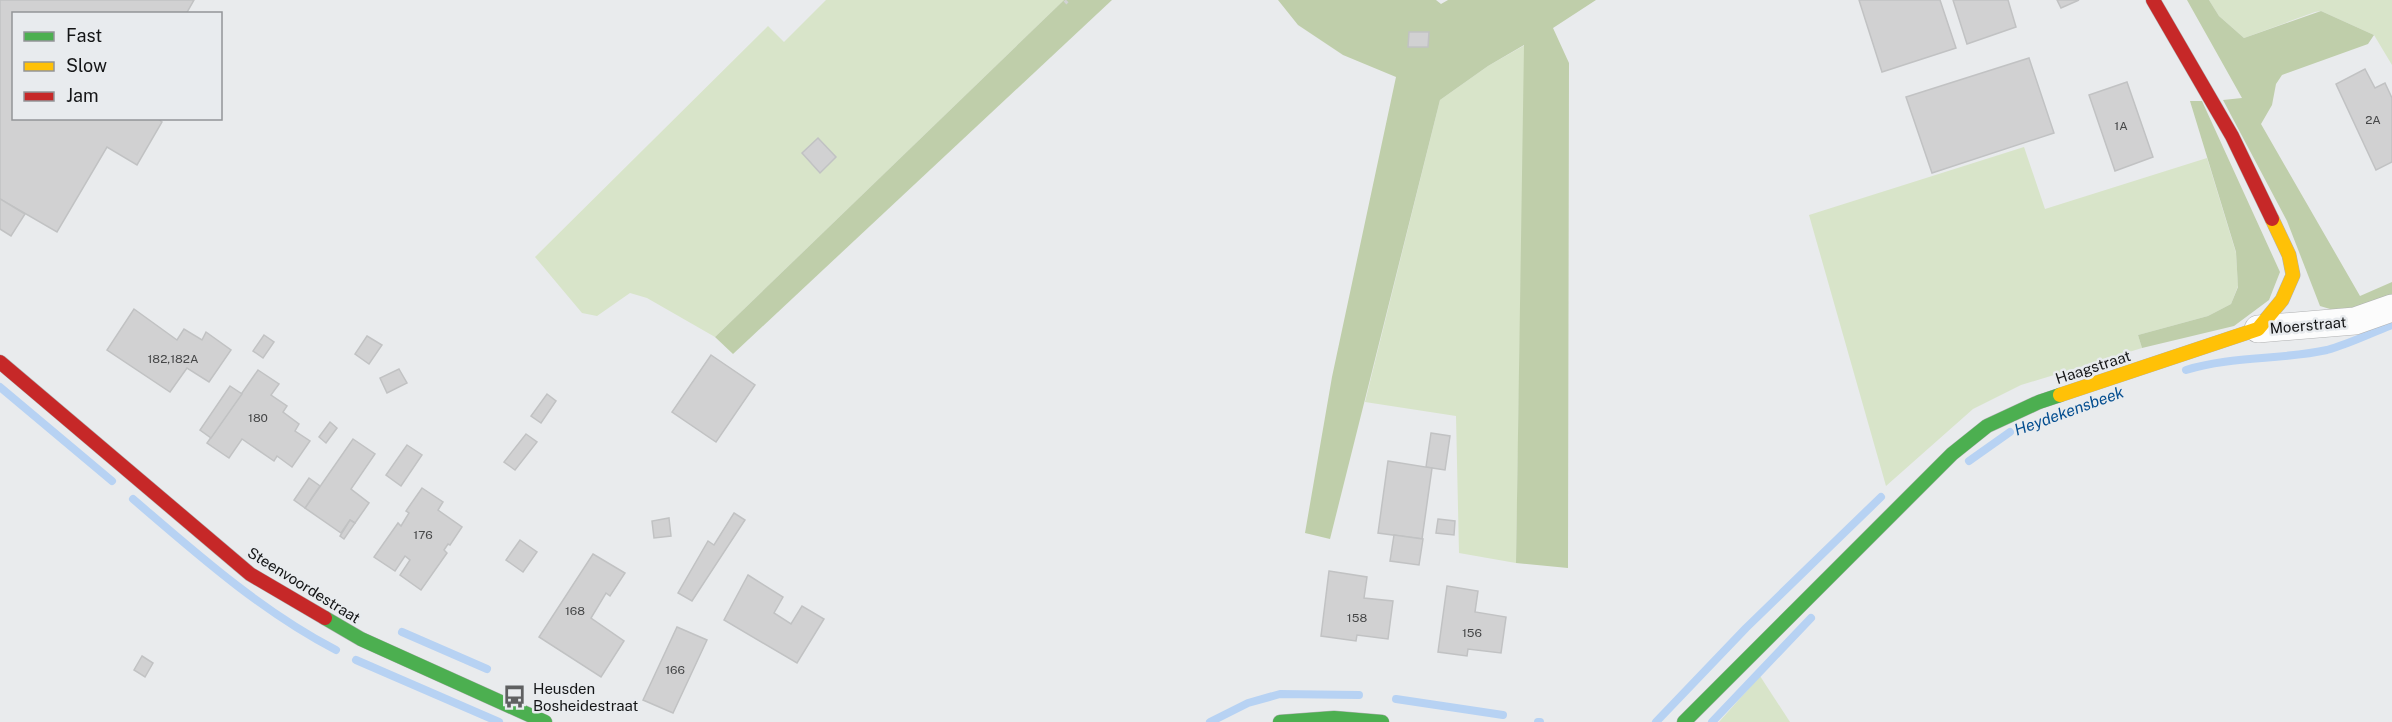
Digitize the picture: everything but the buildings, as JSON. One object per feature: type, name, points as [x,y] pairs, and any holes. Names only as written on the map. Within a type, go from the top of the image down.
[{"type":"street","points":[[2153,0],[2228,129],[2264,199],[2293,267],[2290,285],[2258,329]]},
{"type":"street","name":"Moerstraat","points":[[2258,329],[2355,321],[2392,309]]},
{"type":"street","name":"Haagstraat","points":[[1684,722],[1952,454],[1987,426],[2039,402],[2258,329]]},
{"type":"street","name":"Steenvoordestraat","points":[[0,362],[250,574],[361,639],[545,722]]},
{"type":"street","points":[[1280,722],[1335,718],[1382,722]]},
{"type":"green space","points":[[826,0],[1064,0],[715,337],[647,298],[630,293],[597,316],[582,313],[535,257],[768,26],[784,42]]},
{"type":"green space","points":[[1064,0],[1112,0],[733,354],[715,337]]},
{"type":"green space","points":[[1278,0],[1436,0],[1441,4],[1448,0],[1596,0],[1553,28],[1569,63],[1568,568],[1516,563],[1524,45],[1488,66],[1440,100],[1330,539],[1305,533],[1332,377],[1396,77],[1343,55],[1298,25]]},
{"type":"green space","points":[[2187,0],[2209,0],[2219,16],[2244,38],[2321,11],[2374,35],[2368,44],[2282,75],[2276,84],[2272,105],[2261,124],[2360,296],[2392,282],[2392,302],[2350,315],[2320,306],[2287,221],[2223,100],[2242,98]]},
{"type":"green space","points":[[2209,0],[2392,0],[2392,65],[2374,35],[2321,11],[2244,38],[2219,16]]},
{"type":"green space","points":[[1525,45],[1516,563],[1459,553],[1456,416],[1365,402],[1440,100],[1488,66]]},
{"type":"green space","points":[[2190,101],[2202,101],[2280,272],[2269,300],[2234,326],[2142,348],[2138,335],[2208,316],[2231,304],[2238,287],[2236,252]]},
{"type":"green space","points":[[2024,147],[2045,209],[2207,158],[2236,253],[2238,286],[2231,304],[2208,316],[2138,335],[2142,348],[2021,385],[1973,409],[1886,486],[1809,215]]},
{"type":"green space","points":[[1760,676],[1790,722],[1719,722]]},
{"type":"waterway","name":"Heydekensbeek","points":[[2186,370],[2221,362],[2327,350],[2392,325]]},
{"type":"waterway","points":[[0,387],[112,481]]},
{"type":"waterway","name":"Heydekensbeek","points":[[1969,461],[2010,432]]},
{"type":"waterway","points":[[1656,722],[1746,628],[1881,497]]},
{"type":"waterway","points":[[133,499],[230,581],[308,635],[336,650]]},
{"type":"waterway","name":"Heydekensbeek","points":[[1712,722],[1811,618]]},
{"type":"waterway","points":[[402,632],[487,669]]},
{"type":"waterway","points":[[356,660],[499,722]]},
{"type":"waterway","name":"Heydekensbeek","points":[[1210,722],[1248,703],[1280,694],[1359,695]]},
{"type":"waterway","name":"Heydekensbeek","points":[[1396,699],[1503,715]]},
{"type":"traffic: fast","points":[[1684,722],[1952,454],[1987,426],[2060,395]]},
{"type":"traffic: fast","points":[[325,618],[361,639],[545,722]]},
{"type":"traffic: fast","points":[[1280,722],[1334,718],[1382,722]]},
{"type":"traffic: slow","points":[[2060,395],[2258,329],[2282,300],[2293,275],[2289,255],[2272,219]]},
{"type":"traffic: jam","points":[[2153,0],[2232,136],[2272,219]]},
{"type":"traffic: jam","points":[[0,362],[250,574],[325,618]]},
{"type":"place","name":"Heusden Bosheidestraat","points":[[515,697]]}]
